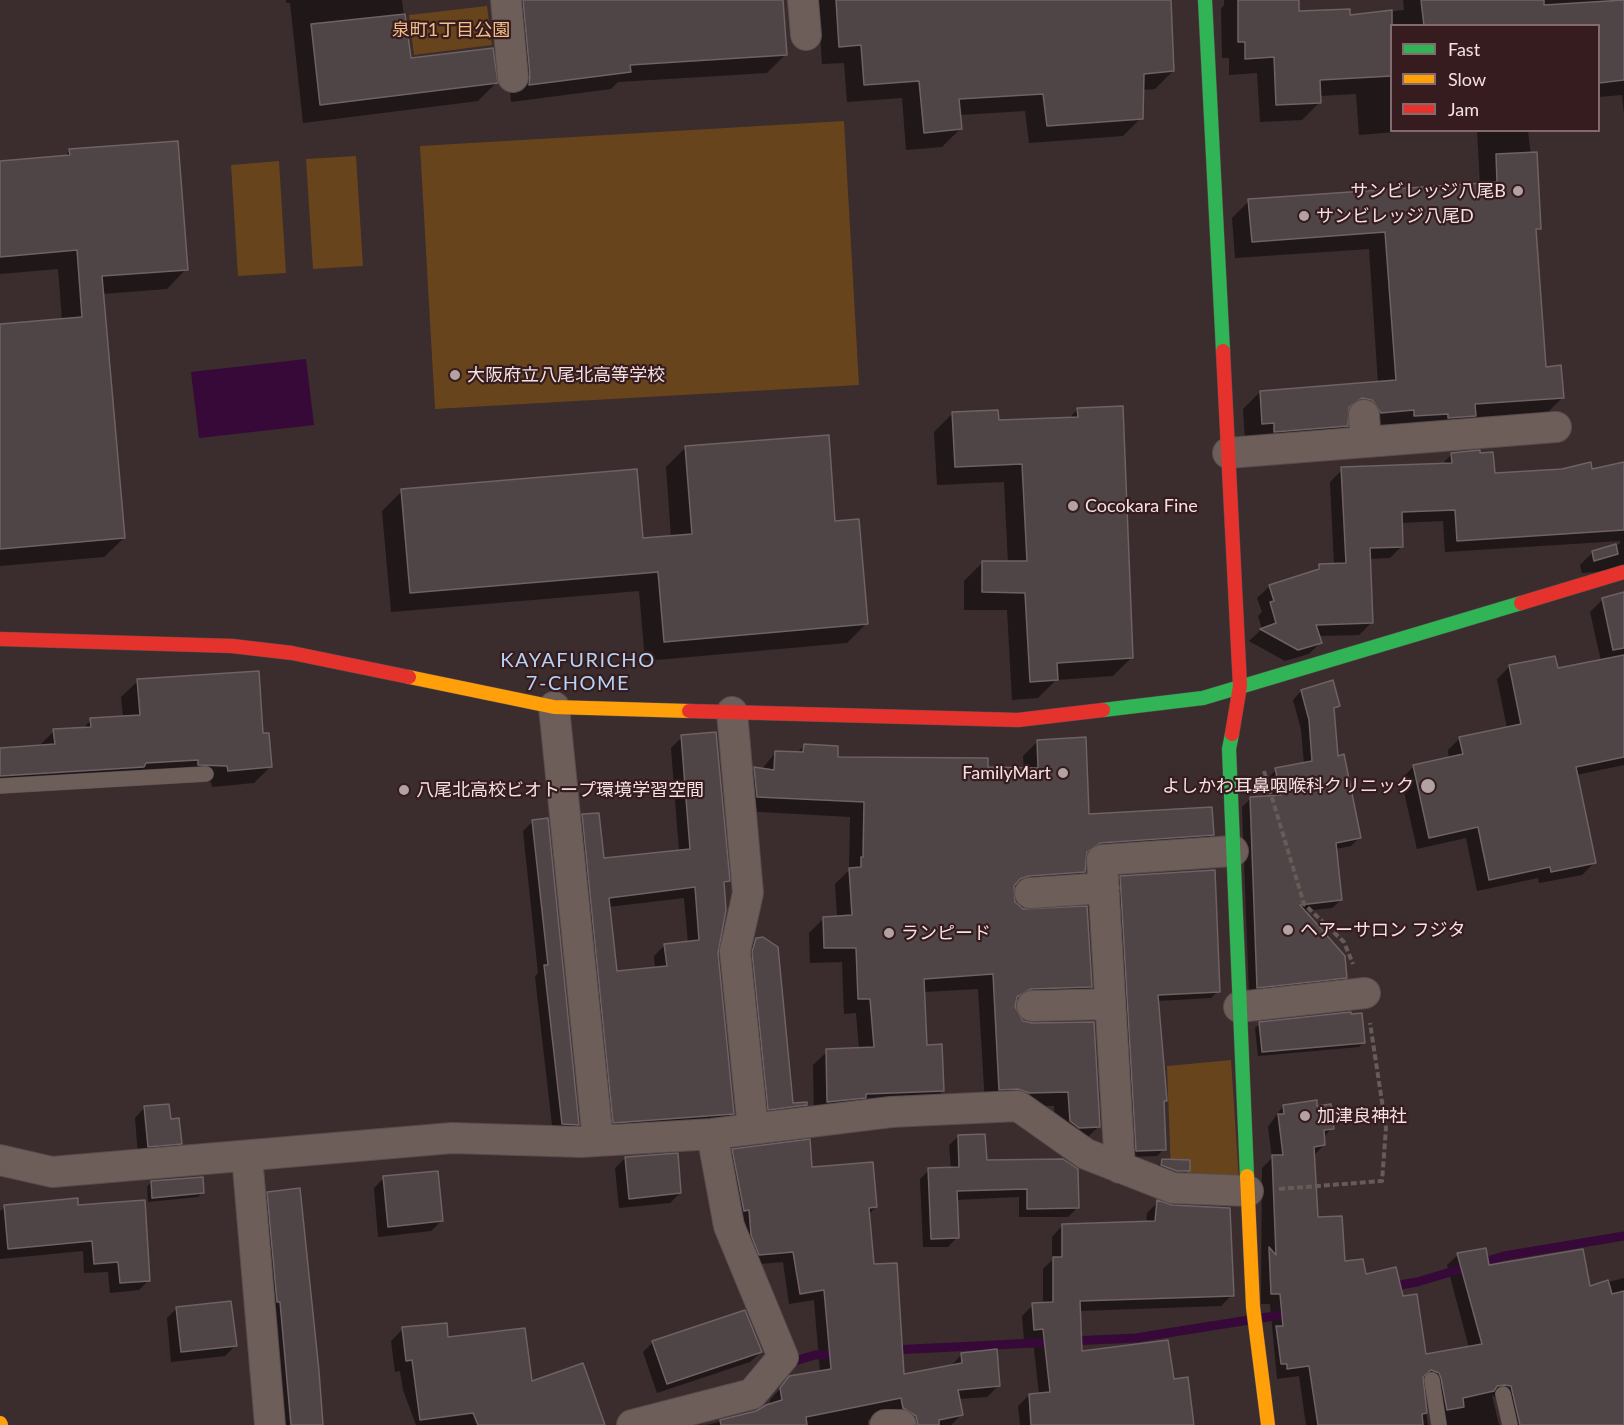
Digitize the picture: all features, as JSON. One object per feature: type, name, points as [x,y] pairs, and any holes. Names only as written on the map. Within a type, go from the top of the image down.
[{"type":"street","points":[[506,0],[513,77]]},
{"type":"street","points":[[803,0],[806,34]]},
{"type":"street","points":[[1205,0],[1240,686],[1229,749],[1239,1007],[1253,1307],[1268,1425]]},
{"type":"street","points":[[1228,453],[1365,428],[1486,419],[1556,427]]},
{"type":"street","points":[[0,639],[232,646],[272,650],[554,707],[1018,720],[1203,698],[1624,572]]},
{"type":"street","points":[[554,707],[598,1141]]},
{"type":"street","points":[[732,712],[748,893],[735,951],[753,1129]]},
{"type":"street","points":[[1120,1168],[1102,860],[1233,851]]},
{"type":"street","points":[[1030,893],[1104,888]]},
{"type":"street","points":[[1239,1007],[1365,993]]},
{"type":"street","points":[[1032,1006],[1110,1004]]},
{"type":"street","points":[[0,1160],[52,1172],[452,1138],[598,1141],[712,1134],[891,1112],[1018,1106],[1086,1154],[1173,1188],[1248,1191]]},
{"type":"street","points":[[632,1425],[752,1394],[783,1357],[729,1226],[712,1134]]},
{"type":"street","points":[[247,1156],[270,1425]]},
{"type":"street","points":[[885,1425],[901,1425]]},
{"type":"lane","points":[[0,786],[206,774]]},
{"type":"lane","points":[[1432,1380],[1439,1425]]},
{"type":"lane","points":[[1503,1394],[1510,1425]]},
{"type":"green space","name":"泉町1丁目公園","points":[[487,6],[492,45],[414,55],[409,15]]},
{"type":"green space","points":[[844,121],[859,385],[435,409],[420,146]]},
{"type":"green space","points":[[356,156],[363,266],[313,269],[306,159]]},
{"type":"green space","points":[[279,161],[286,273],[238,276],[231,165]]},
{"type":"green space","points":[[1231,1060],[1239,1181],[1171,1173],[1167,1066]]},
{"type":"shaded area","points":[[306,359],[314,425],[199,438],[191,372]]},
{"type":"building","points":[[523,0],[783,0],[787,55],[630,65],[631,72],[529,85]]},
{"type":"building","points":[[836,0],[1171,0],[1174,71],[1144,74],[1143,119],[1047,126],[1043,94],[959,99],[962,129],[924,133],[919,81],[864,85],[861,45],[839,47]]},
{"type":"building","points":[[1238,0],[1299,0],[1299,11],[1350,9],[1350,15],[1392,10],[1390,76],[1320,80],[1321,103],[1276,105],[1274,57],[1245,59],[1245,42],[1238,42]]},
{"type":"building","points":[[1421,0],[1544,0],[1544,5],[1624,0],[1624,80],[1600,83],[1600,24],[1424,24]]},
{"type":"building","points":[[405,14],[411,58],[493,48],[498,83],[320,105],[311,24]]},
{"type":"building","points":[[178,141],[188,270],[102,276],[125,538],[0,549],[0,324],[82,317],[77,250],[0,257],[0,161],[70,155],[69,149]]},
{"type":"building","points":[[1537,152],[1541,229],[1536,229],[1546,367],[1561,365],[1564,398],[1475,404],[1476,416],[1448,418],[1448,414],[1414,416],[1414,410],[1381,413],[1372,400],[1362,398],[1349,407],[1348,426],[1274,432],[1274,423],[1262,424],[1260,391],[1396,380],[1385,232],[1252,242],[1248,199],[1497,182],[1496,154]]},
{"type":"building","points":[[1123,406],[1133,658],[1057,663],[1058,680],[1030,682],[1025,593],[982,592],[982,561],[1027,561],[1022,464],[955,467],[952,412],[998,410],[999,420],[1078,417],[1077,408]]},
{"type":"building","points":[[829,435],[835,521],[859,519],[868,624],[664,642],[658,572],[410,593],[401,489],[637,469],[643,538],[692,534],[685,446]]},
{"type":"building","points":[[1480,450],[1480,453],[1493,452],[1495,473],[1562,469],[1591,462],[1592,469],[1624,462],[1624,530],[1457,541],[1455,510],[1402,512],[1403,547],[1370,548],[1373,623],[1316,625],[1322,643],[1298,650],[1260,629],[1276,623],[1270,602],[1274,601],[1269,585],[1319,569],[1319,564],[1346,563],[1341,467],[1452,463],[1451,453]]},
{"type":"building","points":[[1616,544],[1618,554],[1594,561],[1592,551]]},
{"type":"building","points":[[1624,592],[1624,648],[1613,650],[1602,598]]},
{"type":"building","points":[[1624,655],[1624,757],[1576,767],[1596,863],[1551,872],[1550,867],[1489,880],[1478,827],[1429,838],[1413,765],[1463,754],[1459,737],[1521,724],[1509,665],[1555,656],[1558,668]]},
{"type":"building","points":[[259,671],[263,733],[269,733],[272,767],[228,771],[227,766],[198,765],[198,760],[146,763],[144,767],[0,776],[0,748],[55,744],[53,729],[91,727],[90,718],[140,715],[137,679]]},
{"type":"building","points":[[1333,680],[1340,706],[1334,708],[1338,756],[1344,754],[1361,838],[1336,843],[1342,900],[1300,905],[1345,956],[1347,978],[1257,988],[1250,797],[1281,795],[1275,768],[1312,761],[1309,720],[1301,690]]},
{"type":"building","points":[[716,732],[730,881],[724,882],[726,910],[718,953],[734,1114],[613,1123],[582,814],[599,813],[604,858],[690,849],[681,735]],"holes":[[[695,887],[699,940],[664,944],[667,966],[617,971],[609,898]]]},
{"type":"building","points":[[1086,737],[1089,814],[1212,807],[1214,835],[1100,843],[1087,852],[1085,872],[1029,876],[1020,879],[1014,886],[1015,902],[1023,909],[1087,906],[1092,987],[1031,989],[1017,997],[1015,1007],[1023,1021],[1032,1023],[1094,1022],[1100,1127],[1079,1128],[1070,1121],[1068,1092],[1029,1093],[1018,1089],[999,1090],[993,974],[924,979],[927,1045],[942,1044],[944,1091],[866,1094],[866,1098],[827,1102],[826,1049],[874,1047],[870,999],[858,999],[856,948],[824,948],[823,917],[852,915],[849,868],[861,867],[864,802],[757,797],[754,767],[774,770],[775,751],[803,752],[804,744],[838,746],[838,757],[988,758],[988,767],[1038,768],[1037,740]]},
{"type":"building","points":[[548,818],[579,1125],[562,1124],[544,965],[548,965],[532,820]]},
{"type":"building","points":[[1215,870],[1220,992],[1158,995],[1167,1101],[1164,1101],[1166,1150],[1136,1151],[1120,876]]},
{"type":"building","points":[[763,937],[778,947],[793,1103],[807,1102],[807,1105],[768,1110],[752,952],[756,938]]},
{"type":"building","points":[[1351,1012],[1351,1014],[1362,1013],[1365,1043],[1262,1052],[1259,1022]]},
{"type":"building","points":[[1317,1100],[1317,1106],[1331,1104],[1334,1129],[1324,1130],[1325,1145],[1314,1147],[1318,1217],[1342,1216],[1345,1261],[1363,1259],[1366,1274],[1396,1267],[1403,1296],[1417,1294],[1426,1354],[1482,1344],[1457,1253],[1486,1248],[1489,1265],[1583,1249],[1590,1286],[1608,1280],[1612,1294],[1624,1291],[1624,1425],[1520,1425],[1511,1386],[1505,1385],[1497,1386],[1494,1391],[1463,1398],[1464,1407],[1447,1410],[1439,1373],[1431,1370],[1423,1377],[1427,1413],[1422,1414],[1423,1425],[1318,1425],[1309,1366],[1287,1369],[1287,1364],[1281,1364],[1276,1326],[1283,1326],[1280,1294],[1271,1294],[1269,1247],[1276,1255],[1272,1155],[1283,1155],[1278,1114],[1284,1114],[1283,1105]]},
{"type":"building","points":[[169,1104],[171,1119],[179,1118],[182,1144],[148,1147],[144,1106]]},
{"type":"building","points":[[985,1134],[987,1160],[1063,1159],[1078,1169],[1079,1208],[1027,1209],[1027,1189],[957,1191],[959,1238],[931,1239],[928,1168],[959,1167],[958,1135]]},
{"type":"building","points":[[810,1139],[812,1167],[873,1162],[877,1207],[869,1208],[874,1264],[897,1263],[904,1374],[962,1363],[961,1353],[997,1349],[1000,1386],[958,1390],[963,1415],[939,1420],[939,1425],[918,1425],[916,1416],[903,1408],[901,1398],[806,1417],[807,1425],[721,1425],[720,1420],[756,1411],[782,1400],[780,1388],[789,1376],[831,1369],[824,1290],[800,1294],[793,1252],[759,1255],[751,1235],[749,1210],[744,1211],[732,1149]]},
{"type":"building","points":[[678,1153],[681,1193],[629,1199],[625,1157]]},
{"type":"building","points":[[1162,1159],[1190,1160],[1190,1171],[1177,1171],[1161,1165]]},
{"type":"building","points":[[438,1171],[443,1221],[388,1227],[383,1176]]},
{"type":"building","points":[[203,1177],[204,1193],[152,1198],[151,1181]]},
{"type":"building","points":[[300,1188],[323,1425],[291,1425],[280,1302],[277,1302],[267,1192]]},
{"type":"building","points":[[78,1198],[78,1205],[145,1200],[150,1281],[120,1283],[118,1262],[94,1264],[92,1241],[8,1249],[4,1205]]},
{"type":"building","points":[[1157,1200],[1172,1205],[1230,1208],[1234,1296],[1080,1301],[1082,1351],[1168,1340],[1174,1379],[1188,1377],[1194,1425],[1031,1425],[1029,1394],[1050,1392],[1043,1329],[1034,1330],[1032,1303],[1053,1302],[1053,1257],[1062,1257],[1062,1224],[1155,1221]]},
{"type":"building","points":[[231,1301],[237,1346],[181,1352],[176,1307]]},
{"type":"building","points":[[745,1310],[762,1352],[667,1384],[652,1341]]},
{"type":"building","points":[[447,1323],[448,1337],[525,1328],[532,1381],[583,1363],[605,1425],[478,1425],[473,1413],[420,1420],[412,1360],[406,1361],[402,1327]]},
{"type":"waterway","points":[[1389,1287],[1417,1282],[1504,1256],[1624,1236]]},
{"type":"waterway","points":[[1071,1341],[1136,1338],[1293,1313]]},
{"type":"waterway","points":[[892,1350],[1055,1342]]},
{"type":"waterway","points":[[788,1363],[815,1355],[842,1353]]},
{"type":"traffic: fast","points":[[1205,0],[1223,351]]},
{"type":"traffic: fast","points":[[1103,710],[1203,698],[1521,603]]},
{"type":"traffic: fast","points":[[1232,734],[1229,749],[1247,1176]]},
{"type":"traffic: slow","points":[[409,677],[554,707],[689,711]]},
{"type":"traffic: slow","points":[[1247,1176],[1253,1307],[1268,1425]]},
{"type":"traffic: jam","points":[[1223,351],[1240,686],[1232,734]]},
{"type":"traffic: jam","points":[[1521,603],[1624,572]]},
{"type":"traffic: jam","points":[[0,639],[232,646],[292,653],[409,677]]},
{"type":"traffic: jam","points":[[689,711],[1018,720],[1103,710]]},
{"type":"place","name":"サンビレッジ八尾B","points":[[1518,191]]},
{"type":"place","name":"サンビレッジ八尾D","points":[[1304,216]]},
{"type":"place","name":"大阪府立八尾北高等学校","points":[[455,375]]},
{"type":"place","name":"Cocokara Fine","points":[[1073,506]]},
{"type":"place","name":"FamilyMart","points":[[1063,773]]},
{"type":"place","name":"よしかわ耳鼻咽喉科クリニック","points":[[1428,786]]},
{"type":"place","name":"八尾北高校ビオトープ環境学習空間","points":[[404,790]]},
{"type":"place","name":"ヘアーサロン フジタ","points":[[1288,930]]},
{"type":"place","name":"ランピード","points":[[889,933]]},
{"type":"place","name":"加津良神社","points":[[1305,1116]]},
{"type":"district","name":"KAYAFURICHO 7-CHOME","points":[[578,672]]}]
